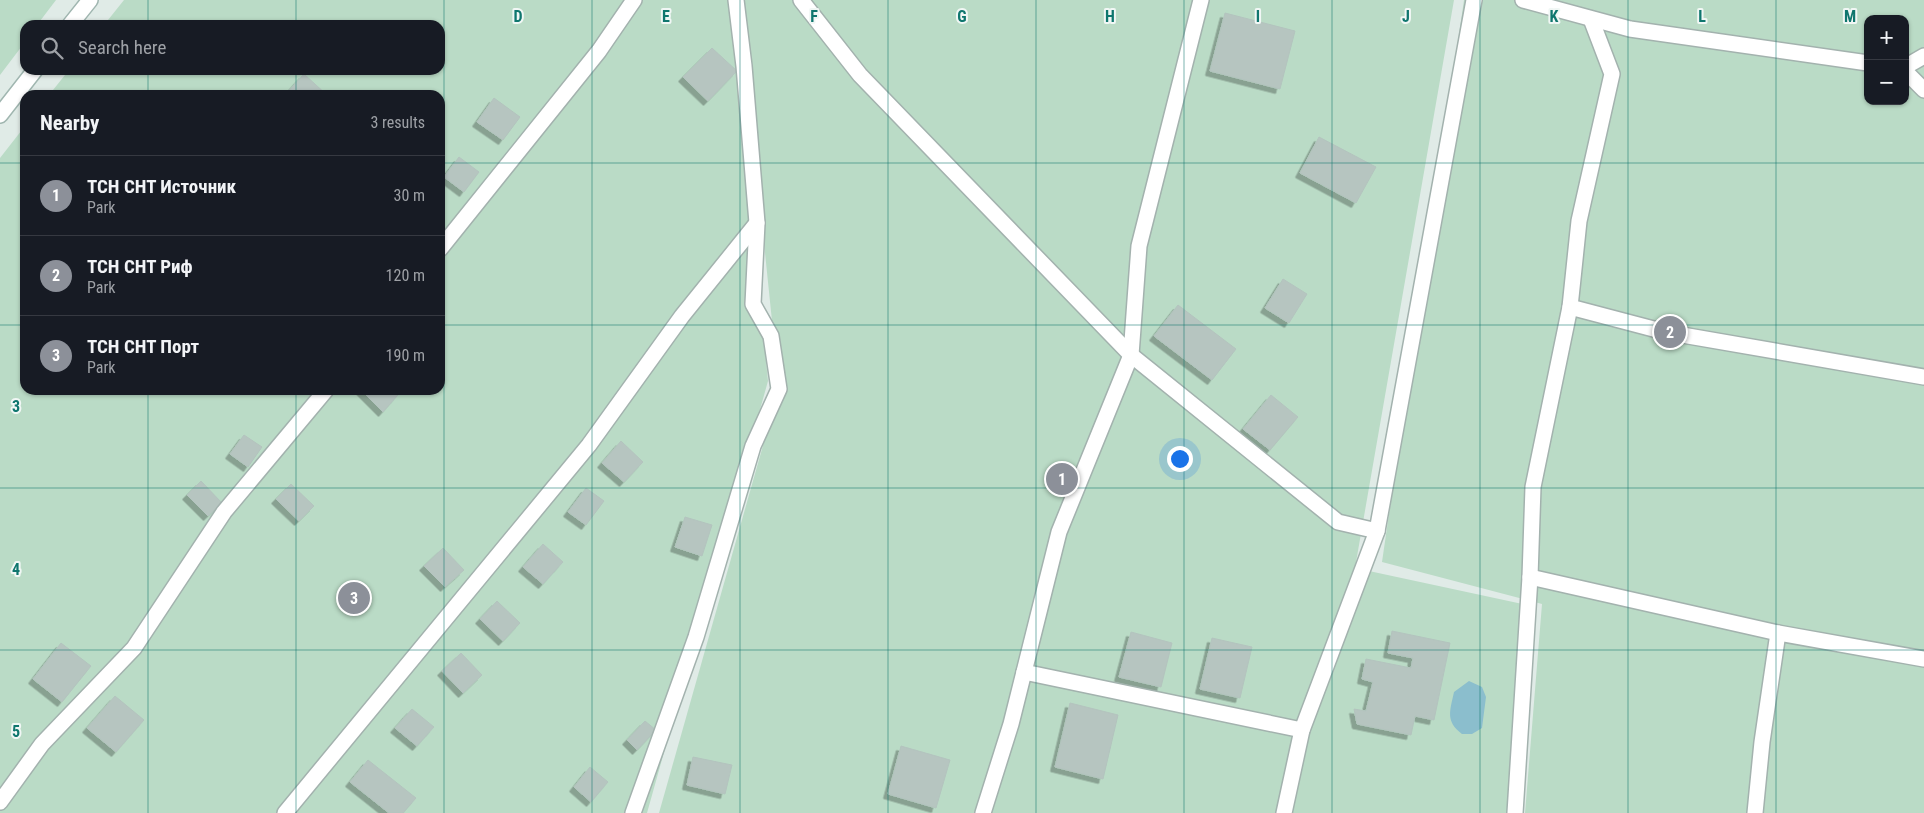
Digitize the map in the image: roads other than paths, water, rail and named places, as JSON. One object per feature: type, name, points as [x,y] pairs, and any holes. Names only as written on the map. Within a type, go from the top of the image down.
[{"type":"main road","points":[[74,20],[90,0]]},
{"type":"main road","points":[[445,243],[599,51],[634,0]]},
{"type":"main road","points":[[633,812],[696,637],[753,446],[779,389],[771,336],[753,304],[757,223],[744,66],[736,0]]},
{"type":"main road","points":[[801,0],[860,75],[1131,355],[1338,522],[1376,531]]},
{"type":"main road","points":[[983,813],[1011,724],[1059,532],[1131,355],[1139,246],[1201,0]]},
{"type":"main road","points":[[1284,813],[1302,730],[1376,531],[1474,0]]},
{"type":"main road","points":[[1522,0],[1630,29],[1864,62]]},
{"type":"main road","points":[[1515,813],[1530,577],[1533,487],[1570,307],[1579,221],[1612,74],[1591,19]]},
{"type":"main road","points":[[1909,65],[1924,56]]},
{"type":"main road","points":[[0,114],[31,75]]},
{"type":"main road","points":[[1909,75],[1924,90]]},
{"type":"main road","points":[[285,813],[589,444],[682,316],[757,223]]},
{"type":"main road","points":[[1570,307],[1666,332],[1924,377]]},
{"type":"main road","points":[[0,802],[42,744],[134,648],[224,512],[322,395]]},
{"type":"main road","points":[[1530,577],[1778,633],[1924,659]]},
{"type":"main road","points":[[1755,813],[1762,742],[1778,633]]},
{"type":"main road","points":[[1024,672],[1302,730]]},
{"type":"water","points":[[1469,681],[1482,687],[1486,697],[1482,728],[1472,734],[1462,734],[1453,725],[1450,710],[1454,692]]},
{"type":"place","name":"ТСН СНТ Риф","points":[[1670,332]]},
{"type":"place","name":"ТСН СНТ Источник","points":[[1062,479]]},
{"type":"place","name":"ТСН СНТ Порт","points":[[354,598]]}]
